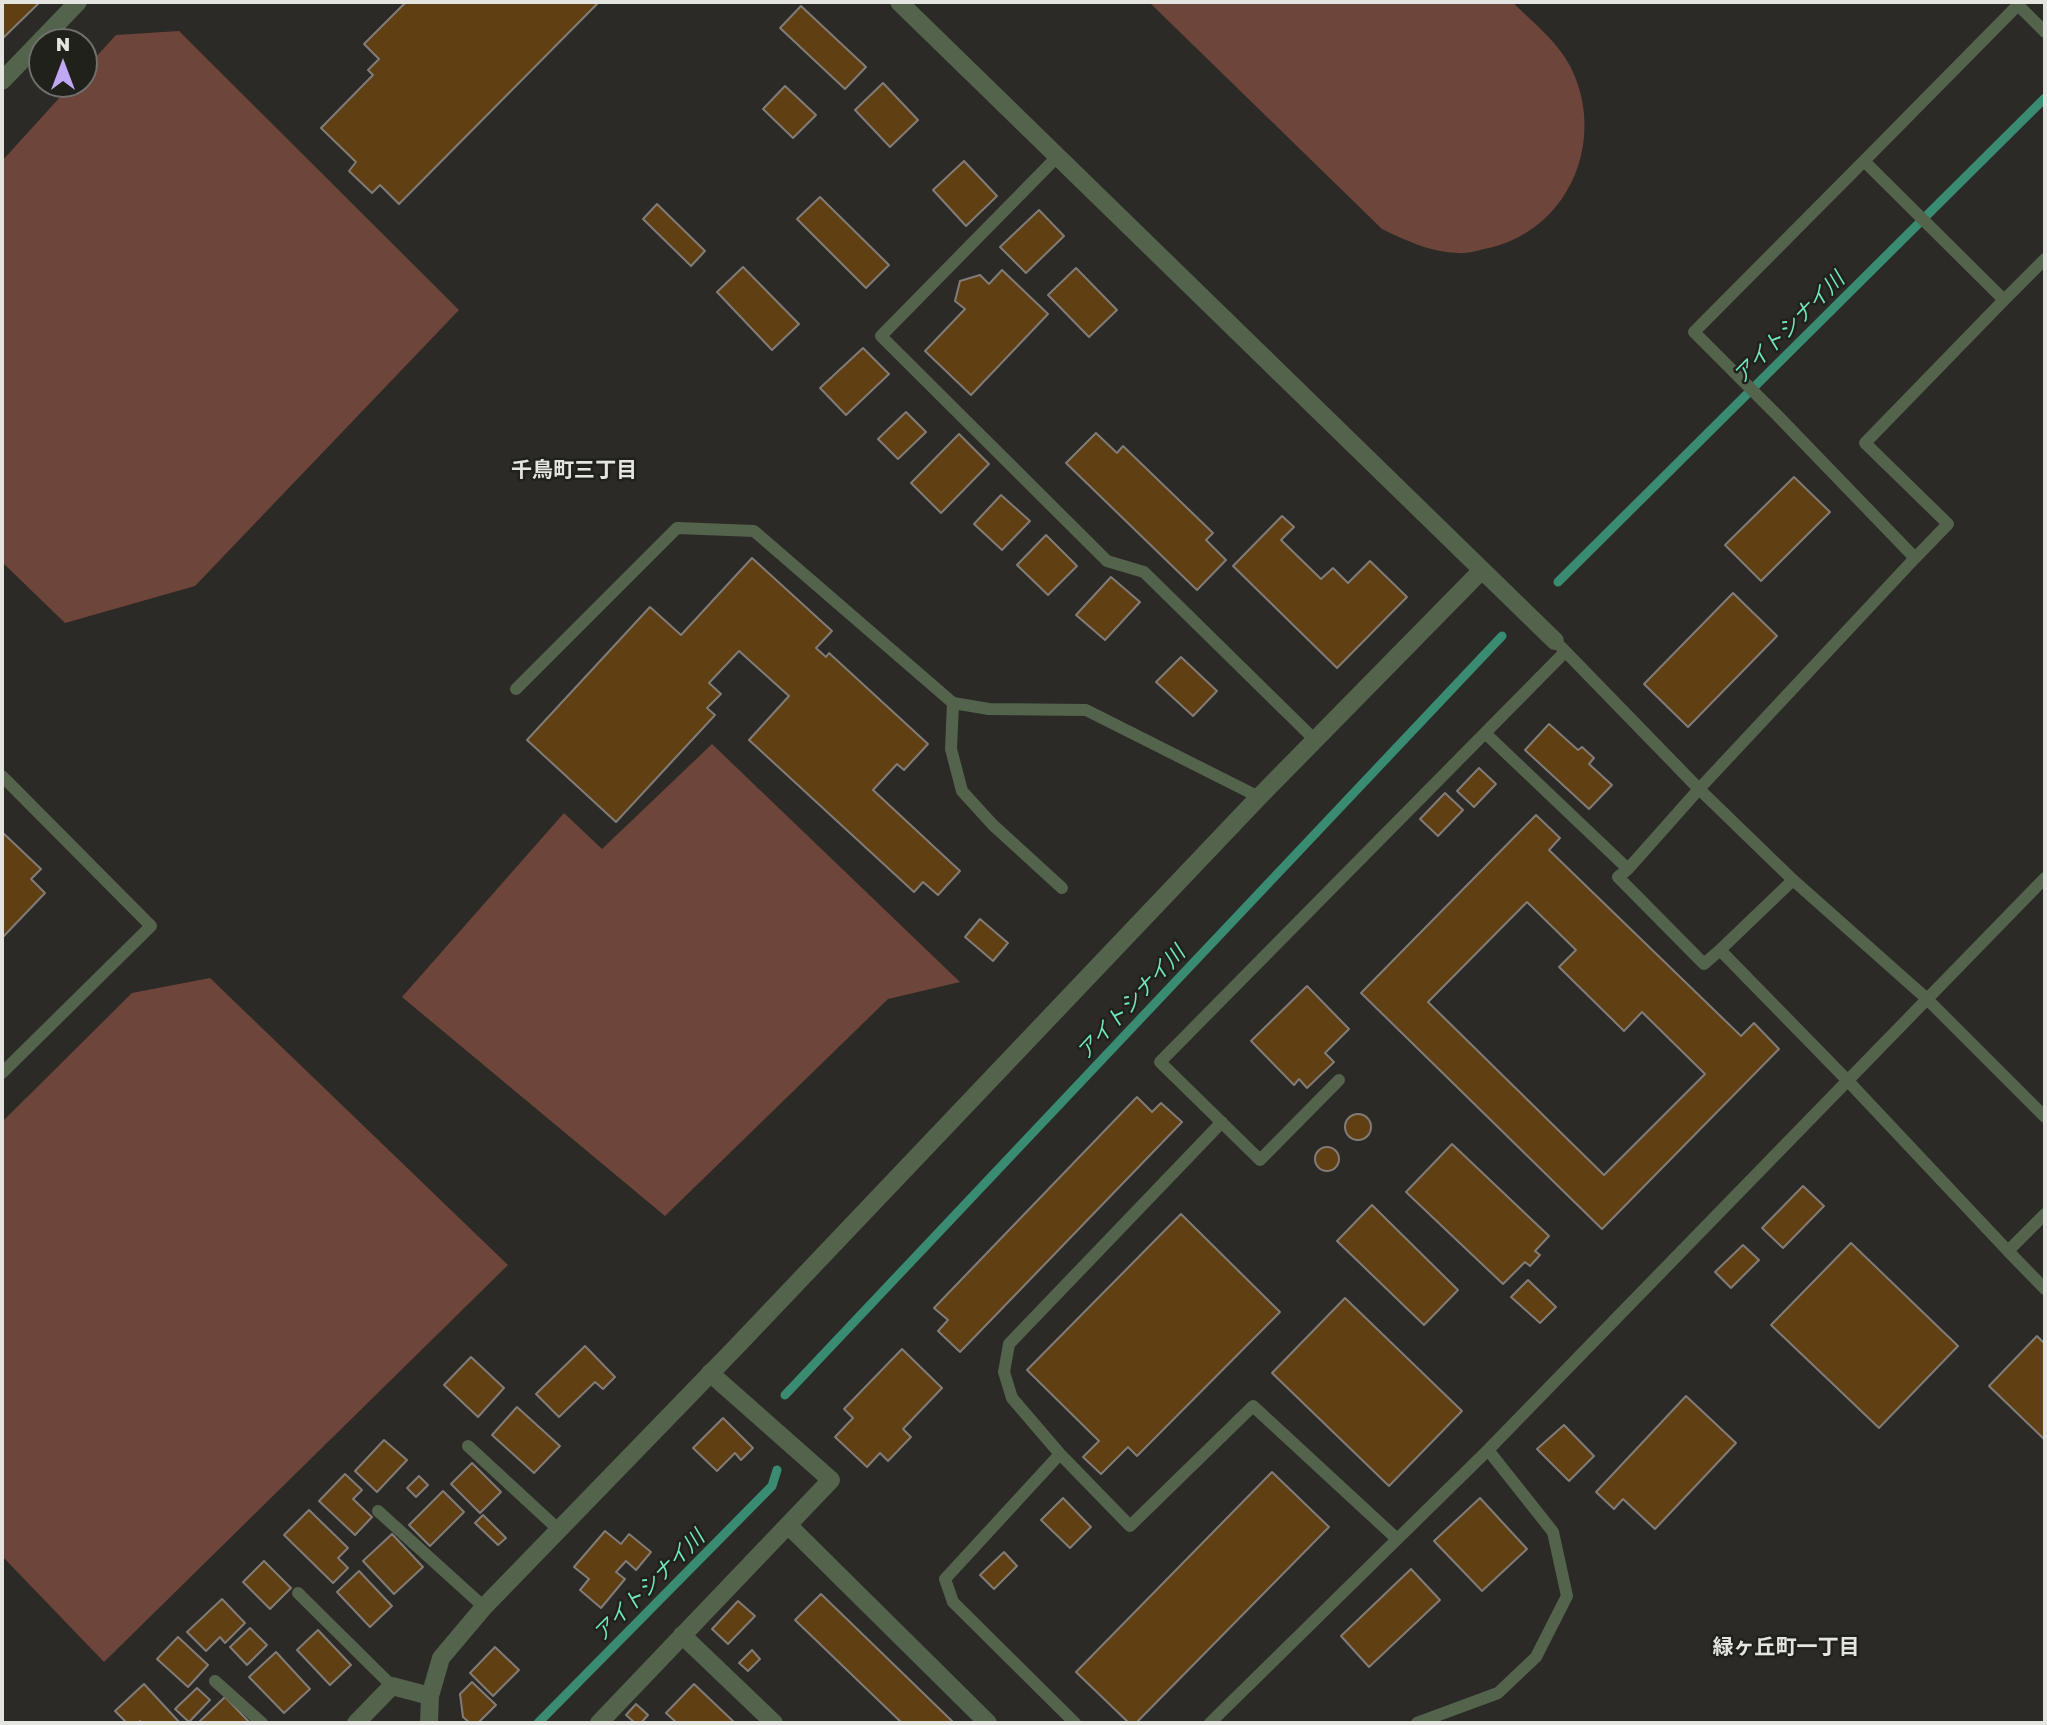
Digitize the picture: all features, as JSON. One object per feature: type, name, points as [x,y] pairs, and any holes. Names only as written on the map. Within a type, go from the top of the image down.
[{"type":"street","points":[[2,81],[78,2]]},
{"type":"street","points":[[899,2],[1560,647]]},
{"type":"street","points":[[429,1723],[430,1696],[441,1658],[484,1607],[1259,797],[1482,569]]},
{"type":"street","points":[[598,1723],[831,1480],[710,1373]]},
{"type":"street","points":[[788,1525],[988,1723]]},
{"type":"street","points":[[682,1635],[774,1723]]},
{"type":"street","points":[[356,1723],[392,1686],[430,1696]]},
{"type":"lane","points":[[1915,558],[1694,332],[2018,5],[2045,32]]},
{"type":"lane","points":[[1058,156],[881,336],[1107,561],[1144,572],[1315,740]]},
{"type":"lane","points":[[1864,161],[2004,300]]},
{"type":"lane","points":[[1793,880],[1704,964],[1618,877],[1948,524],[1865,443],[2045,259]]},
{"type":"lane","points":[[516,689],[677,528],[754,531],[953,703],[989,709],[1086,710],[1259,797]]},
{"type":"lane","points":[[1339,1080],[1260,1160],[1160,1062],[1485,733],[1560,647],[1699,789],[1793,880],[1926,998],[2045,1117]]},
{"type":"lane","points":[[953,703],[951,749],[962,791],[993,825],[1062,888]]},
{"type":"lane","points":[[1485,733],[1628,869]]},
{"type":"lane","points":[[2,776],[151,926],[2,1073]]},
{"type":"lane","points":[[1210,1723],[1222,1718],[1488,1450],[2045,878]]},
{"type":"lane","points":[[1720,950],[2045,1289]]},
{"type":"lane","points":[[1222,1122],[1009,1344],[1004,1372],[1012,1398],[1060,1454],[1130,1526],[1253,1406],[1397,1539]]},
{"type":"lane","points":[[2008,1251],[2045,1214]]},
{"type":"lane","points":[[468,1446],[559,1530]]},
{"type":"lane","points":[[1417,1723],[1498,1693],[1536,1657],[1567,1596],[1553,1532],[1488,1450]]},
{"type":"lane","points":[[1060,1454],[945,1578],[953,1602],[1074,1723]]},
{"type":"lane","points":[[377,1511],[484,1607]]},
{"type":"lane","points":[[298,1593],[392,1686]]},
{"type":"lane","points":[[215,1681],[262,1723]]},
{"type":"shaded area","points":[[1149,2],[1512,2],[1561,52],[1572,70],[1582,98],[1585,127],[1581,155],[1572,182],[1557,205],[1537,225],[1513,240],[1468,253],[1438,251],[1410,242],[1382,229]]},
{"type":"shaded area","points":[[179,31],[459,310],[195,586],[65,623],[2,562],[2,161],[59,98],[98,98],[98,55],[116,35]]},
{"type":"shaded area","points":[[712,744],[960,982],[888,999],[665,1216],[402,997],[564,813],[602,849]]},
{"type":"shaded area","points":[[210,978],[508,1265],[104,1662],[2,1556],[2,1122],[132,993]]},
{"type":"building","points":[[2,2],[40,2],[2,39]]},
{"type":"building","points":[[406,2],[599,2],[399,204],[380,185],[372,193],[349,171],[356,162],[321,128],[373,75],[368,70],[379,59],[364,44]]},
{"type":"building","points":[[801,6],[866,67],[845,89],[780,28]]},
{"type":"building","points":[[883,83],[918,120],[890,147],[855,110]]},
{"type":"building","points":[[785,86],[816,115],[793,138],[763,109]]},
{"type":"building","points":[[964,161],[997,196],[966,226],[933,190]]},
{"type":"building","points":[[820,197],[889,265],[866,288],[797,219]]},
{"type":"building","points":[[657,204],[705,251],[691,266],[643,219]]},
{"type":"building","points":[[1039,210],[1064,236],[1026,273],[1000,247]]},
{"type":"building","points":[[743,267],[799,324],[772,350],[717,292]]},
{"type":"building","points":[[1076,268],[1117,310],[1089,337],[1048,295]]},
{"type":"building","points":[[1002,270],[1048,314],[971,395],[925,351],[965,309],[955,301],[960,281],[980,275],[989,284]]},
{"type":"building","points":[[863,348],[889,374],[846,415],[820,388]]},
{"type":"building","points":[[906,412],[926,432],[898,459],[878,439]]},
{"type":"building","points":[[1096,433],[1117,453],[1123,446],[1213,533],[1206,540],[1226,560],[1197,590],[1066,463]]},
{"type":"building","points":[[959,434],[989,464],[941,513],[911,483]]},
{"type":"building","points":[[1794,477],[1830,512],[1761,581],[1725,545]]},
{"type":"building","points":[[1001,495],[1030,521],[1002,550],[974,524]]},
{"type":"building","points":[[1282,516],[1294,527],[1281,540],[1321,579],[1333,568],[1348,583],[1370,561],[1407,597],[1337,668],[1233,566]]},
{"type":"building","points":[[1046,535],[1077,566],[1048,595],[1017,565]]},
{"type":"building","points":[[752,558],[832,631],[816,648],[826,657],[829,653],[928,744],[904,770],[897,764],[873,790],[960,871],[938,895],[923,882],[914,892],[749,740],[789,696],[739,651],[709,683],[721,694],[707,708],[715,715],[616,822],[527,740],[650,607],[681,635]]},
{"type":"building","points":[[1111,577],[1140,602],[1105,640],[1076,615]]},
{"type":"building","points":[[1733,593],[1777,636],[1688,727],[1644,684]]},
{"type":"building","points":[[1181,657],[1217,691],[1193,716],[1156,682]]},
{"type":"building","points":[[1549,724],[1578,750],[1582,747],[1594,758],[1589,764],[1612,785],[1589,809],[1525,750]]},
{"type":"building","points":[[1479,768],[1496,784],[1474,807],[1457,791]]},
{"type":"building","points":[[1445,793],[1463,810],[1438,836],[1420,819]]},
{"type":"building","points":[[1536,815],[1560,838],[1549,850],[1741,1036],[1754,1023],[1779,1049],[1602,1229],[1361,993]],"holes":[[[1527,902],[1576,950],[1559,967],[1624,1031],[1642,1012],[1705,1074],[1604,1175],[1428,1002]]]},
{"type":"building","points":[[2,832],[41,869],[31,879],[45,893],[2,938]]},
{"type":"building","points":[[980,919],[1008,943],[993,961],[965,937]]},
{"type":"building","points":[[1307,986],[1349,1029],[1325,1053],[1334,1062],[1307,1088],[1299,1079],[1294,1085],[1251,1041]]},
{"type":"building","points":[[1137,1097],[1152,1112],[1161,1103],[1182,1122],[960,1352],[938,1331],[948,1320],[934,1308]]},
{"type":"building","points":[[1358,1114],[1367,1118],[1371,1127],[1367,1136],[1358,1140],[1349,1136],[1345,1127],[1349,1118]]},
{"type":"building","points":[[1452,1144],[1549,1236],[1535,1251],[1540,1255],[1530,1266],[1525,1262],[1503,1284],[1406,1192]]},
{"type":"building","points":[[1327,1147],[1336,1150],[1339,1159],[1336,1168],[1327,1171],[1318,1168],[1315,1159],[1318,1150]]},
{"type":"building","points":[[1803,1186],[1824,1206],[1783,1248],[1762,1228]]},
{"type":"building","points":[[1372,1205],[1458,1290],[1424,1325],[1337,1241]]},
{"type":"building","points":[[1181,1214],[1280,1312],[1137,1456],[1128,1447],[1101,1474],[1083,1457],[1099,1441],[1027,1370]]},
{"type":"building","points":[[1851,1243],[1958,1346],[1879,1428],[1771,1325]]},
{"type":"building","points":[[1743,1245],[1759,1260],[1731,1288],[1715,1272]]},
{"type":"building","points":[[1528,1280],[1556,1307],[1540,1323],[1511,1297]]},
{"type":"building","points":[[1345,1298],[1462,1411],[1389,1486],[1272,1373]]},
{"type":"building","points":[[2037,1336],[2045,1344],[2045,1440],[1989,1386]]},
{"type":"building","points":[[585,1346],[615,1377],[603,1389],[595,1382],[559,1417],[536,1394]]},
{"type":"building","points":[[902,1349],[942,1388],[903,1429],[911,1437],[888,1461],[880,1453],[867,1467],[835,1437],[853,1418],[844,1409]]},
{"type":"building","points":[[471,1357],[504,1388],[478,1417],[444,1385]]},
{"type":"building","points":[[1686,1396],[1736,1443],[1655,1529],[1623,1499],[1614,1509],[1596,1492]]},
{"type":"building","points":[[517,1407],[560,1446],[534,1473],[492,1435]]},
{"type":"building","points":[[723,1418],[753,1448],[741,1460],[735,1453],[717,1471],[693,1448]]},
{"type":"building","points":[[1564,1425],[1594,1456],[1569,1481],[1537,1449]]},
{"type":"building","points":[[384,1440],[407,1460],[377,1492],[355,1471]]},
{"type":"building","points":[[472,1463],[501,1492],[480,1513],[451,1484]]},
{"type":"building","points":[[1272,1472],[1329,1527],[1136,1723],[1129,1723],[1076,1672]]},
{"type":"building","points":[[345,1474],[362,1490],[353,1499],[372,1517],[355,1535],[319,1501]]},
{"type":"building","points":[[419,1476],[428,1485],[416,1497],[407,1488]]},
{"type":"building","points":[[443,1491],[464,1512],[430,1546],[409,1525]]},
{"type":"building","points":[[1063,1498],[1091,1527],[1070,1548],[1041,1520]]},
{"type":"building","points":[[1480,1498],[1527,1549],[1482,1591],[1434,1541]]},
{"type":"building","points":[[309,1510],[348,1548],[338,1558],[348,1568],[333,1583],[284,1535]]},
{"type":"building","points":[[483,1515],[506,1538],[498,1545],[475,1523]]},
{"type":"building","points":[[605,1531],[621,1544],[629,1534],[651,1552],[636,1570],[626,1561],[616,1572],[625,1579],[601,1608],[580,1590],[589,1579],[574,1567]]},
{"type":"building","points":[[392,1534],[423,1567],[394,1594],[363,1561]]},
{"type":"building","points":[[1004,1552],[1017,1566],[994,1589],[980,1575]]},
{"type":"building","points":[[264,1561],[291,1588],[270,1609],[243,1582]]},
{"type":"building","points":[[1411,1569],[1440,1600],[1369,1667],[1341,1636]]},
{"type":"building","points":[[359,1571],[392,1606],[370,1627],[337,1592]]},
{"type":"building","points":[[821,1594],[954,1723],[902,1723],[795,1620]]},
{"type":"building","points":[[222,1599],[245,1623],[225,1643],[220,1637],[206,1651],[187,1632]]},
{"type":"building","points":[[738,1601],[755,1616],[728,1644],[712,1629]]},
{"type":"building","points":[[250,1628],[267,1645],[247,1665],[230,1647]]},
{"type":"building","points":[[318,1630],[351,1665],[330,1685],[297,1650]]},
{"type":"building","points":[[178,1637],[208,1665],[188,1687],[157,1659]]},
{"type":"building","points":[[495,1647],[519,1670],[493,1696],[470,1673]]},
{"type":"building","points":[[752,1650],[760,1659],[748,1671],[739,1663]]},
{"type":"building","points":[[276,1652],[310,1689],[284,1713],[249,1677]]},
{"type":"building","points":[[472,1682],[496,1705],[478,1723],[470,1723],[463,1717],[460,1694]]},
{"type":"building","points":[[144,1684],[180,1723],[127,1723],[115,1711]]},
{"type":"building","points":[[694,1684],[735,1723],[677,1723],[666,1713]]},
{"type":"building","points":[[197,1688],[210,1700],[189,1722],[175,1709]]},
{"type":"building","points":[[225,1697],[250,1723],[198,1723]]},
{"type":"building","points":[[636,1704],[648,1715],[641,1723],[635,1723],[626,1715]]},
{"type":"waterway","name":"アイトシナイ川","points":[[1558,582],[2045,98]]},
{"type":"waterway","name":"アイトシナイ川","points":[[785,1395],[1502,636]]},
{"type":"waterway","name":"アイトシナイ川","points":[[538,1723],[772,1486],[777,1470]]},
{"type":"district","name":"千鳥町三丁目","points":[[574,470]]},
{"type":"district","name":"緑ヶ丘町一丁目","points":[[1786,1647]]}]
